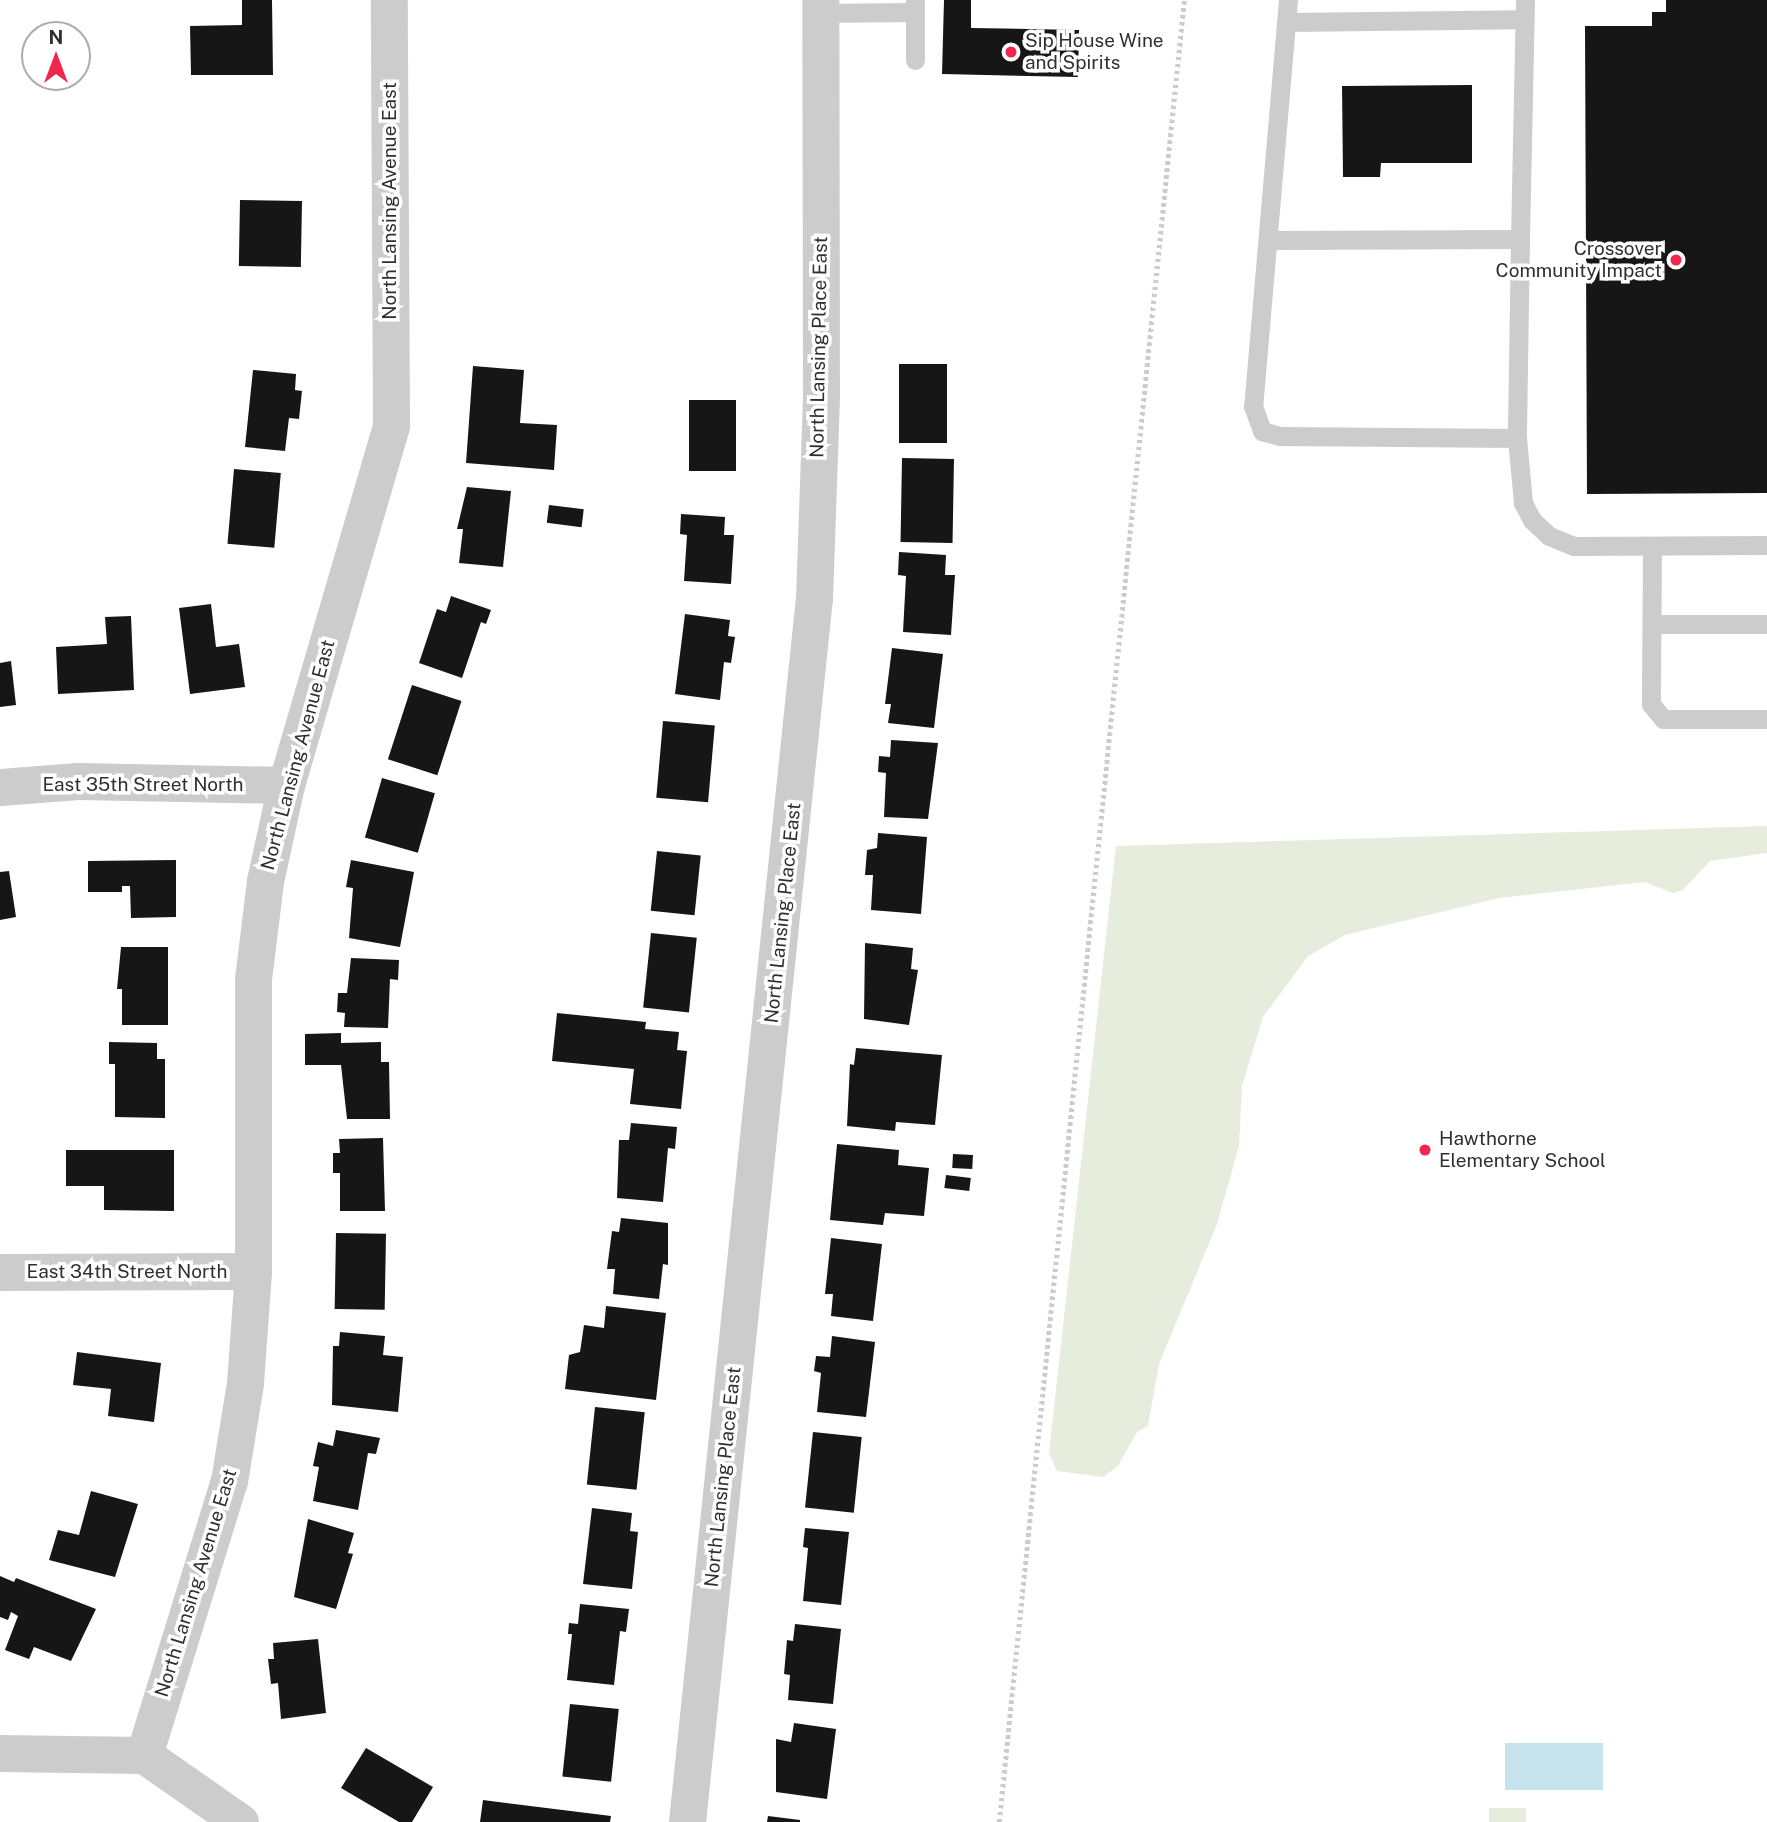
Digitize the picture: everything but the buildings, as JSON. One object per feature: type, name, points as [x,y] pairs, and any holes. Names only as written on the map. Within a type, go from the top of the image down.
[{"type":"street","name":"North Lansing Avenue East","points":[[144,1755],[229,1481],[244,1383],[253,1271],[253,979],[265,881],[286,785],[391,425],[389,0]]},
{"type":"street","name":"North Lansing Place East","points":[[687,1822],[814,598],[821,394],[820,6]]},
{"type":"street","name":"East 35th Street North","points":[[0,788],[78,781],[286,785]]},
{"type":"street","name":"East 34th Street North","points":[[0,1272],[253,1271]]},
{"type":"street","points":[[0,1754],[144,1755],[240,1822]]},
{"type":"lane","points":[[1288,0],[1254,420],[1262,431],[1280,436],[1517,438]]},
{"type":"lane","points":[[820,6],[915,6],[915,60]]},
{"type":"lane","points":[[1287,22],[1523,10],[1517,438],[1523,503],[1532,520],[1549,536],[1574,545],[1767,545]]},
{"type":"lane","points":[[1268,240],[1520,239]]},
{"type":"lane","points":[[1652,545],[1651,704],[1663,719],[1767,719]]},
{"type":"lane","points":[[1652,624],[1767,624]]},
{"type":"path","points":[[999,1822],[1184,0]]},
{"type":"green space","points":[[1767,826],[1767,853],[1710,861],[1683,890],[1673,893],[1645,882],[1499,898],[1345,935],[1308,956],[1263,1017],[1242,1086],[1239,1146],[1217,1224],[1159,1364],[1148,1426],[1137,1432],[1118,1466],[1103,1477],[1057,1471],[1049,1453],[1116,846]]},
{"type":"green space","points":[[1489,1808],[1526,1808],[1526,1822],[1489,1822]]},
{"type":"water","points":[[1505,1743],[1603,1743],[1603,1790],[1505,1790]]},
{"type":"place","name":"Sip House Wine and Spirits","points":[[1011,52]]},
{"type":"place","name":"Crossover Community Impact","points":[[1676,260]]},
{"type":"place","name":"Hawthorne Elementary School","points":[[1425,1150]]}]
